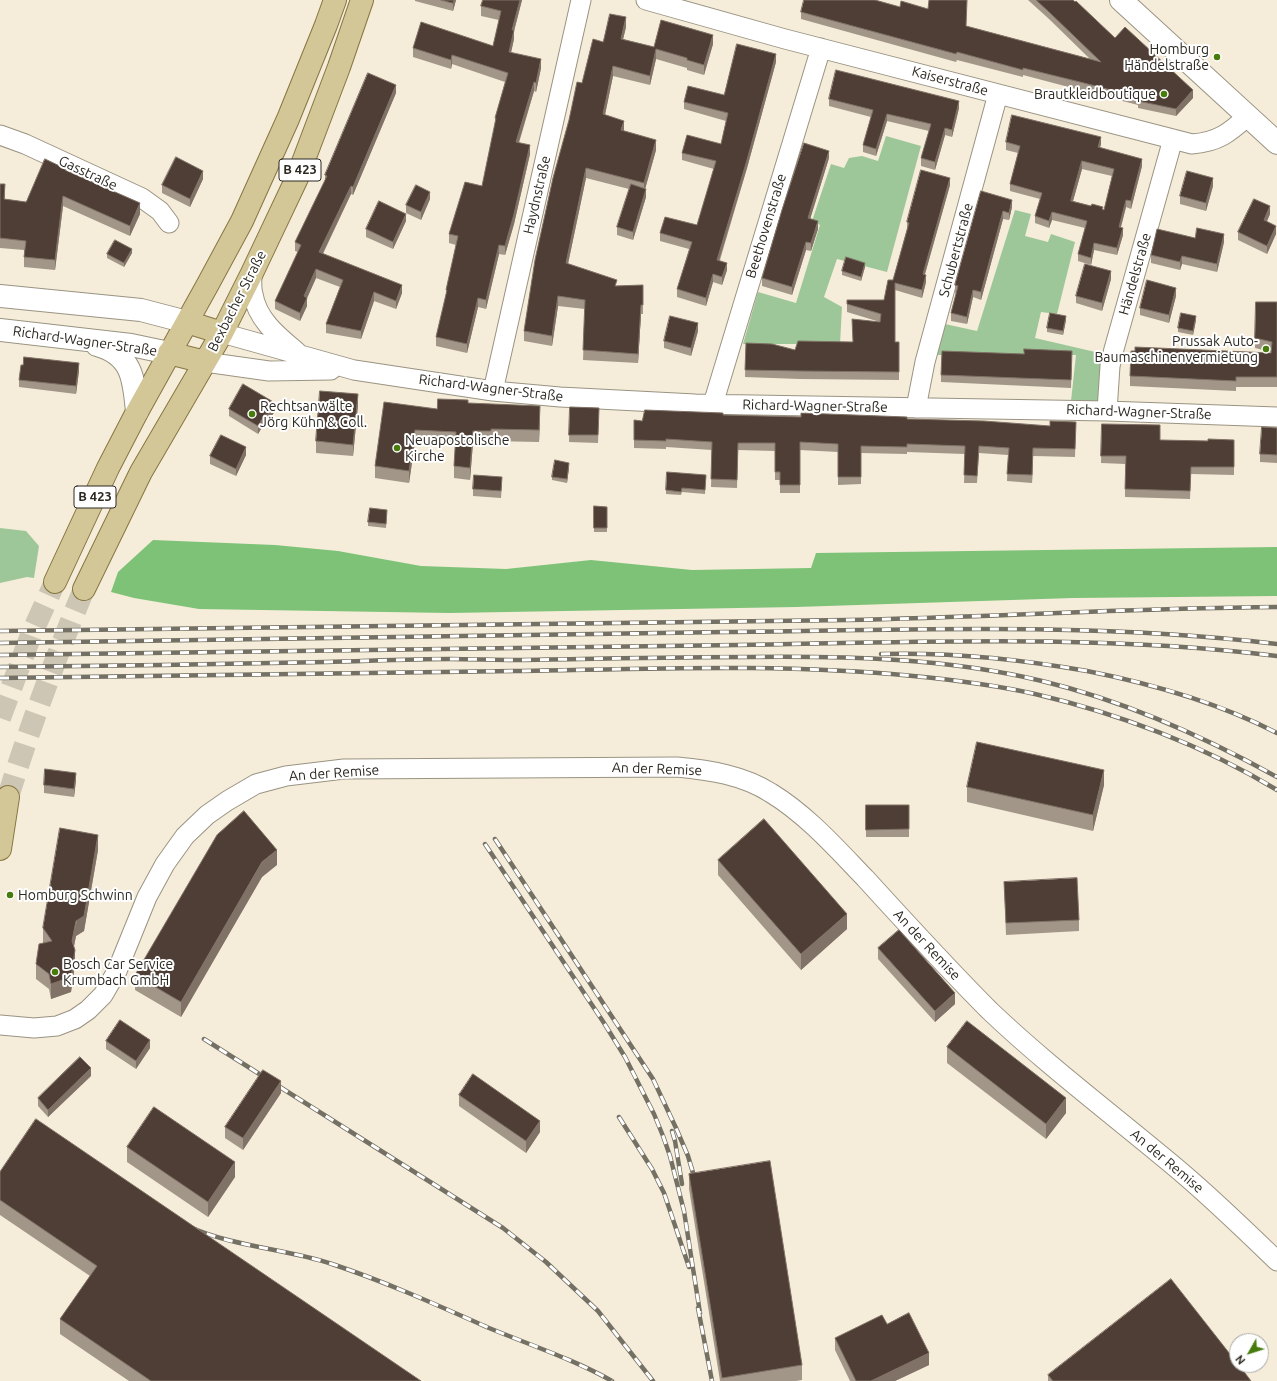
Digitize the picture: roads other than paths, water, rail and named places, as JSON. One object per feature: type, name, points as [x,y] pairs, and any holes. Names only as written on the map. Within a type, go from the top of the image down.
[{"type":"main road","name":"B 423","points":[[55,582],[108,468],[137,412],[242,221],[288,119],[335,0]]},
{"type":"main road","name":"Bexbacher Straße","points":[[84,588],[142,472],[222,333],[297,178],[339,67],[362,0]]},
{"type":"main road","points":[[1121,0],[1277,143]]},
{"type":"main road","points":[[0,296],[141,310],[222,333]]},
{"type":"main road","name":"Richard-Wagner-Straße","points":[[0,330],[144,346],[169,353]]},
{"type":"main road","points":[[73,338],[106,348],[122,357],[129,369],[134,385],[137,412]]},
{"type":"main road","points":[[169,353],[206,362]]},
{"type":"main road","points":[[0,849],[8,797]]},
{"type":"street","name":"Haydnstraße","points":[[493,391],[581,0]]},
{"type":"street","name":"Kaiserstraße","points":[[646,0],[785,39],[1192,144],[1205,143],[1227,134],[1248,116]]},
{"type":"street","name":"Beethovenstraße","points":[[713,404],[820,48]]},
{"type":"street","name":"Schubertstraße","points":[[916,408],[926,362],[998,94]]},
{"type":"street","name":"Gasstraße","points":[[0,135],[25,144],[142,198],[160,211],[169,223]]},
{"type":"street","name":"Händelstraße","points":[[1107,411],[1110,366],[1114,349],[1173,140]]},
{"type":"street","name":"Richard-Wagner-Straße","points":[[252,273],[253,294],[259,312],[264,321],[280,338],[300,355]]},
{"type":"street","name":"Richard-Wagner-Straße","points":[[222,333],[354,370],[493,391],[625,401],[713,404],[1107,411],[1277,417]]},
{"type":"street","name":"Richard-Wagner-Straße","points":[[206,362],[269,370],[354,370]]},
{"type":"street","name":"An der Remise","points":[[0,1025],[34,1028],[57,1026],[75,1019],[88,1010],[103,995],[117,971],[147,897],[165,864],[185,836],[207,816],[227,801],[256,784],[286,776],[344,769],[677,767],[709,770],[744,780],[770,792],[796,810],[835,847],[973,994],[1022,1042],[1187,1177],[1277,1260]]},
{"type":"tunnel","points":[[0,718],[31,635],[55,582]]},
{"type":"tunnel","points":[[8,797],[25,744],[63,640],[84,589]]},
{"type":"railway","points":[[0,631],[848,620],[1170,609],[1277,607]]},
{"type":"railway","points":[[0,643],[1001,629],[1139,633],[1208,637],[1277,644]]},
{"type":"railway","points":[[0,655],[1008,641],[1143,645],[1210,649],[1277,656]]},
{"type":"railway","points":[[881,654],[933,654],[984,657],[1087,671],[1184,695],[1231,712],[1277,733]]},
{"type":"railway","points":[[0,667],[122,666],[435,659],[515,660],[691,657],[824,657],[934,663],[1006,673],[1073,689],[1133,709],[1163,721],[1221,748],[1277,777]]},
{"type":"railway","points":[[0,678],[665,668],[814,669],[913,676],[974,683],[1035,694],[1129,721],[1190,745],[1220,759],[1277,790]]},
{"type":"railway","points":[[495,839],[653,1079],[688,1156],[696,1183]]},
{"type":"railway","points":[[485,844],[604,1023],[625,1057],[654,1114],[670,1156],[684,1211],[700,1313]]},
{"type":"railway","points":[[204,1039],[503,1228],[546,1262],[598,1311],[653,1381]]},
{"type":"railway","points":[[619,1117],[652,1169],[664,1193],[689,1267]]},
{"type":"railway","points":[[672,1131],[682,1184]]},
{"type":"railway","points":[[190,1227],[207,1234],[242,1244],[315,1259],[352,1271],[392,1286],[489,1328],[567,1359],[612,1381]]},
{"type":"railway","points":[[698,1308],[712,1381]]},
{"type":"place","name":"Homburg Händelstraße","points":[[1217,57]]},
{"type":"place","name":"Brautkleidboutique","points":[[1164,94]]},
{"type":"place","name":"Prussak Auto- Baumaschinenvermietung","points":[[1266,349]]},
{"type":"place","name":"Rechtsanwälte Jörg Kühn & Coll.","points":[[252,414]]},
{"type":"place","name":"Neuapostolische Kirche","points":[[397,448]]},
{"type":"place","name":"Homburg Schwinn","points":[[10,895]]},
{"type":"place","name":"Bosch Car Service Krumbach GmbH","points":[[55,972]]}]
